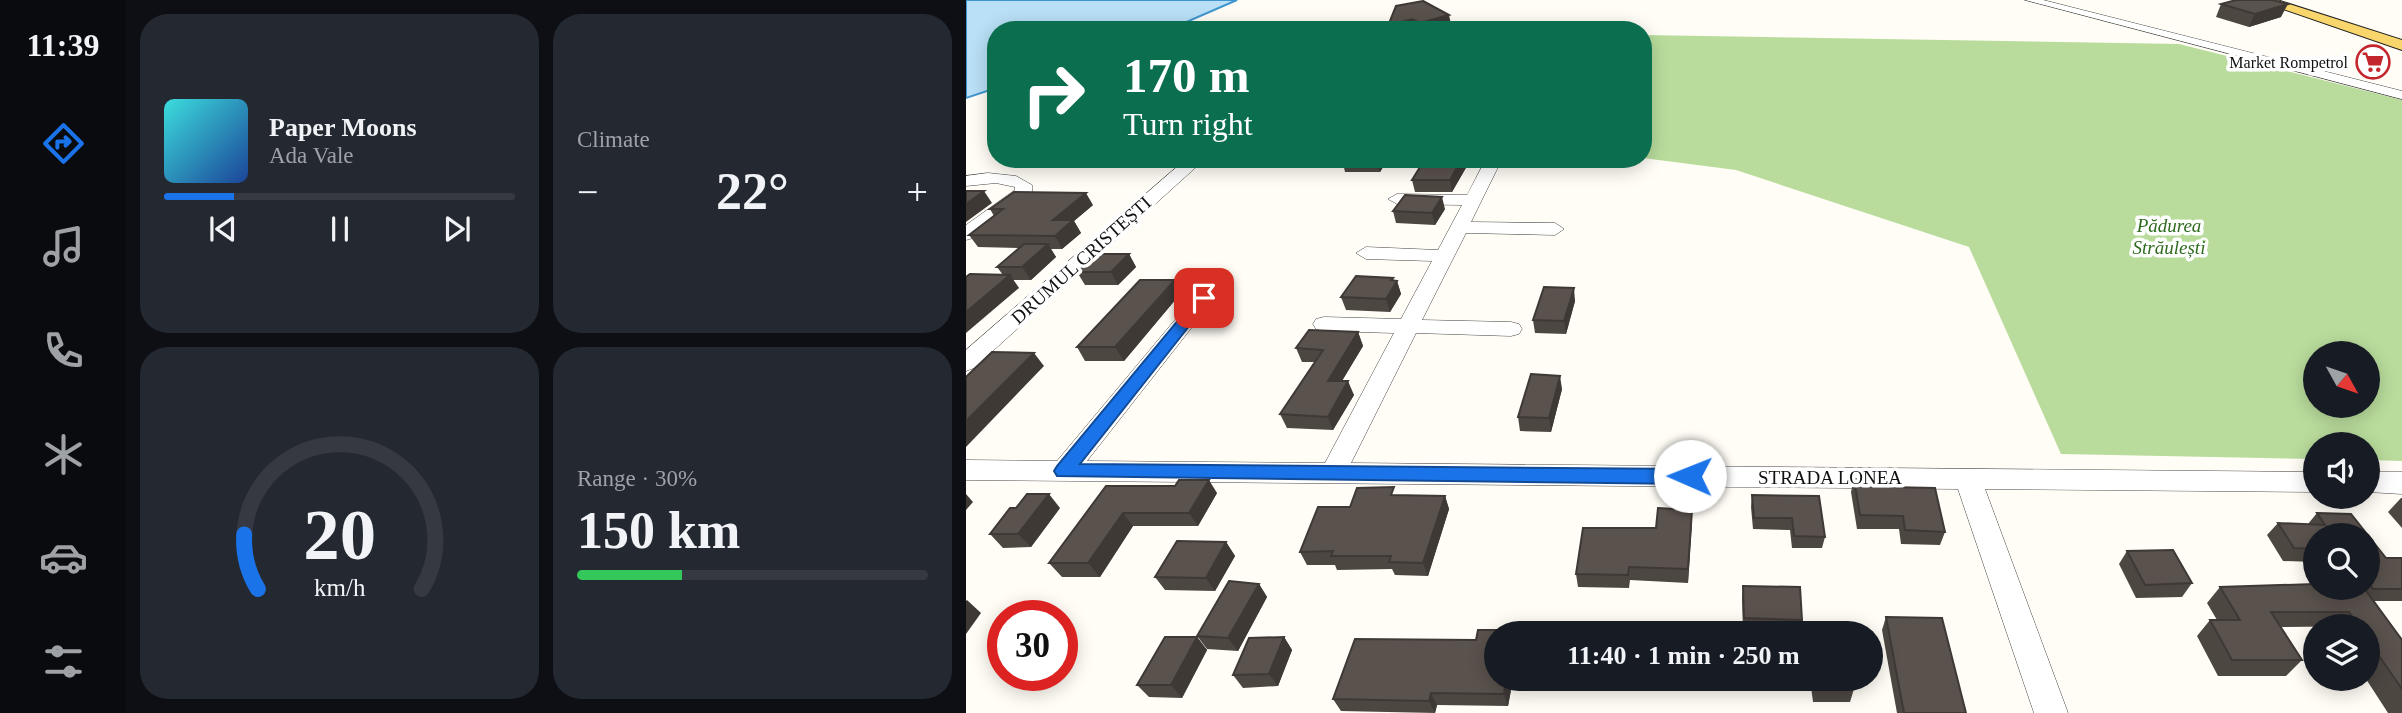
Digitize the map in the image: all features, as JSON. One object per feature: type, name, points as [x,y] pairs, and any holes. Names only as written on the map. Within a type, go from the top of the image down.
[{"type":"main road","points":[[2264,0],[2402,45]]},
{"type":"main road","points":[[2280,0],[2402,40]]},
{"type":"street","points":[[2030,0],[2402,95]]},
{"type":"street","points":[[2256,0],[2296,10]]},
{"type":"street","name":"DRUMUL CRISTEȘTI","points":[[966,363],[1184,168]]},
{"type":"street","points":[[1333,473],[1489,168]]},
{"type":"street","points":[[966,181],[1014,179],[1024,185],[1023,192],[966,234]]},
{"type":"street","points":[[1397,199],[1473,200]]},
{"type":"street","points":[[1459,227],[1555,229]]},
{"type":"street","points":[[1366,253],[1445,256]]},
{"type":"street","points":[[1064,471],[1222,276]]},
{"type":"street","points":[[1324,324],[1511,329]]},
{"type":"street","name":"STRADA LONEA","points":[[966,470],[2303,482]]},
{"type":"street","points":[[1968,479],[2051,713]]},
{"type":"street","points":[[2380,482],[2402,483]]},
{"type":"green space","name":"Pădurea Străulești","points":[[1652,35],[2179,44],[2402,100],[2402,461],[2380,460],[2380,432],[2303,432],[2303,459],[2061,454],[1969,247],[1736,170],[1652,159]]},
{"type":"water","points":[[966,0],[1237,0],[1189,21],[987,21],[987,91],[966,98]]},
{"type":"building","points":[[2236,0],[2273,0],[2288,4],[2255,14],[2221,4]]},
{"type":"building","points":[[1423,1],[1449,15],[1427,21],[1390,21],[1396,6]]},
{"type":"building","points":[[1419,168],[1457,168],[1450,180],[1412,180]]},
{"type":"building","points":[[966,191],[984,191],[966,204]]},
{"type":"building","points":[[1014,192],[1086,193],[1053,220],[1073,220],[1055,236],[969,235],[1003,209],[990,209]]},
{"type":"building","points":[[1405,195],[1442,197],[1432,213],[1393,211]]},
{"type":"building","points":[[1024,244],[1048,244],[1022,267],[997,267]]},
{"type":"building","points":[[1097,254],[1129,254],[1111,272],[1077,272]]},
{"type":"building","points":[[970,274],[1010,275],[966,312],[966,277]]},
{"type":"building","points":[[1356,276],[1393,278],[1391,280],[1397,281],[1386,299],[1341,297]]},
{"type":"building","points":[[1140,280],[1175,280],[1115,347],[1077,347]]},
{"type":"building","points":[[1544,287],[1574,288],[1564,321],[1533,320]]},
{"type":"building","points":[[1309,330],[1358,332],[1328,381],[1348,381],[1328,417],[1280,414],[1323,350],[1296,348]]},
{"type":"building","points":[[992,352],[1034,353],[966,421],[966,377]]},
{"type":"building","points":[[1531,374],[1560,376],[1549,418],[1518,417]]},
{"type":"building","points":[[1854,479],[1885,479],[1887,487],[1935,488],[1945,532],[1905,530],[1903,516],[1860,515]]},
{"type":"building","points":[[1179,480],[1209,480],[1189,513],[1123,513],[1088,563],[1049,563],[1106,486],[1175,486]]},
{"type":"building","points":[[1394,487],[1391,495],[1445,496],[1423,563],[1389,562],[1391,556],[1331,556],[1333,551],[1300,552],[1318,507],[1350,507],[1357,488]]},
{"type":"building","points":[[1027,494],[1049,494],[1018,534],[990,534],[1010,508],[1016,508]]},
{"type":"building","points":[[1752,495],[1819,496],[1825,537],[1794,536],[1792,518],[1754,518]]},
{"type":"building","points":[[1658,508],[1692,510],[1688,569],[1629,567],[1628,575],[1576,574],[1583,528],[1656,528]]},
{"type":"building","points":[[2317,513],[2351,514],[2358,523],[2324,523]]},
{"type":"building","points":[[2278,523],[2303,524],[2303,548],[2294,548]]},
{"type":"building","points":[[1177,541],[1226,542],[1206,578],[1155,577]]},
{"type":"building","points":[[2173,550],[2192,583],[2145,585],[2127,551]]},
{"type":"building","points":[[2380,550],[2386,558],[2402,558],[2402,589],[2380,589]]},
{"type":"building","points":[[1229,581],[1259,584],[1228,638],[1197,636]]},
{"type":"building","points":[[2303,584],[2303,600],[2373,600],[2402,640],[2402,689],[2380,657],[2380,614],[2271,612],[2302,660],[2232,660],[2210,620],[2240,620],[2220,587]]},
{"type":"building","points":[[1743,586],[1800,587],[1802,620],[1744,618]]},
{"type":"building","points":[[1886,617],[1942,618],[1966,713],[1904,713]]},
{"type":"building","points":[[1478,630],[1484,630],[1484,691],[1504,691],[1504,694],[1431,693],[1429,701],[1333,699],[1355,639],[1476,640]]},
{"type":"building","points":[[1165,637],[1197,637],[1171,685],[1137,685]]},
{"type":"building","points":[[1284,637],[1269,674],[1233,675],[1249,638]]},
{"type":"place","name":"Market Rompetrol","points":[[2373,62]]},
{"type":"route","points":[[1204,298],[1064,471],[1690,476]]}]
